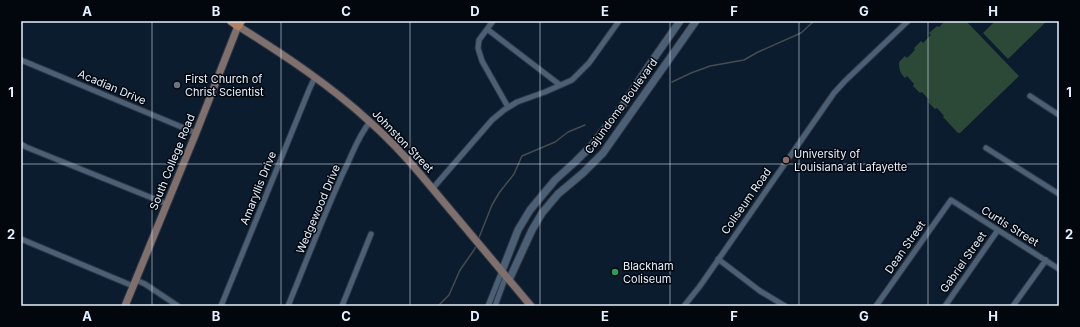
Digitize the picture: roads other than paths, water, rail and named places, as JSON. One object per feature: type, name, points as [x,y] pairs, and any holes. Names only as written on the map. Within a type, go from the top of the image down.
[{"type":"main road","name":"Johnston Street","points":[[231,21],[240,23],[278,52],[315,77],[370,122],[433,188],[531,306]]},
{"type":"main road","name":"South College Road","points":[[125,306],[240,23]]},
{"type":"street","points":[[493,21],[479,40],[478,48],[482,61],[508,107]]},
{"type":"street","points":[[433,188],[492,120],[508,107],[521,100],[570,82],[589,62],[619,21]]},
{"type":"street","name":"Cajundome Boulevard","points":[[505,276],[518,230],[533,205],[555,180],[592,145],[621,108],[680,21]]},
{"type":"street","name":"Cajundome Boulevard","points":[[505,276],[542,213],[558,194],[583,173],[607,147],[696,21]]},
{"type":"street","name":"Coliseum Road","points":[[684,306],[700,286],[834,93],[908,21]]},
{"type":"street","points":[[487,29],[560,85]]},
{"type":"street","name":"Acadian Drive","points":[[21,60],[196,133]]},
{"type":"street","name":"Amaryllis Drive","points":[[221,306],[315,77]]},
{"type":"street","points":[[1030,96],[1059,114]]},
{"type":"street","points":[[612,119],[622,126]]},
{"type":"street","name":"Wedgewood Drive","points":[[288,306],[334,193],[355,146],[370,122]]},
{"type":"street","points":[[21,144],[167,204]]},
{"type":"street","points":[[986,148],[1059,194]]},
{"type":"street","name":"Curtis Street","points":[[951,200],[1059,268]]},
{"type":"street","name":"Dean Street","points":[[876,306],[951,200]]},
{"type":"street","name":"Gabriel Street","points":[[945,306],[998,230]]},
{"type":"street","points":[[342,306],[371,234]]},
{"type":"street","points":[[21,239],[135,283],[145,284],[178,306]]},
{"type":"street","points":[[718,259],[760,291],[785,306]]},
{"type":"street","points":[[1014,306],[1046,260]]},
{"type":"street","points":[[488,306],[505,276]]},
{"type":"street","points":[[495,306],[505,276]]},
{"type":"waterway","points":[[672,82],[710,66],[744,60],[758,52],[801,33],[814,21]]},
{"type":"waterway","points":[[478,240],[492,205],[499,193],[514,174],[522,156],[555,142],[568,132],[585,125]]},
{"type":"waterway","points":[[438,306],[449,295],[460,270],[476,246]]},
{"type":"place","name":"First Church of Christ Scientist","points":[[177,85]]},
{"type":"place","name":"University of Louisiana at Lafayette","points":[[786,160]]},
{"type":"place","name":"Blackham Coliseum","points":[[615,272]]}]
